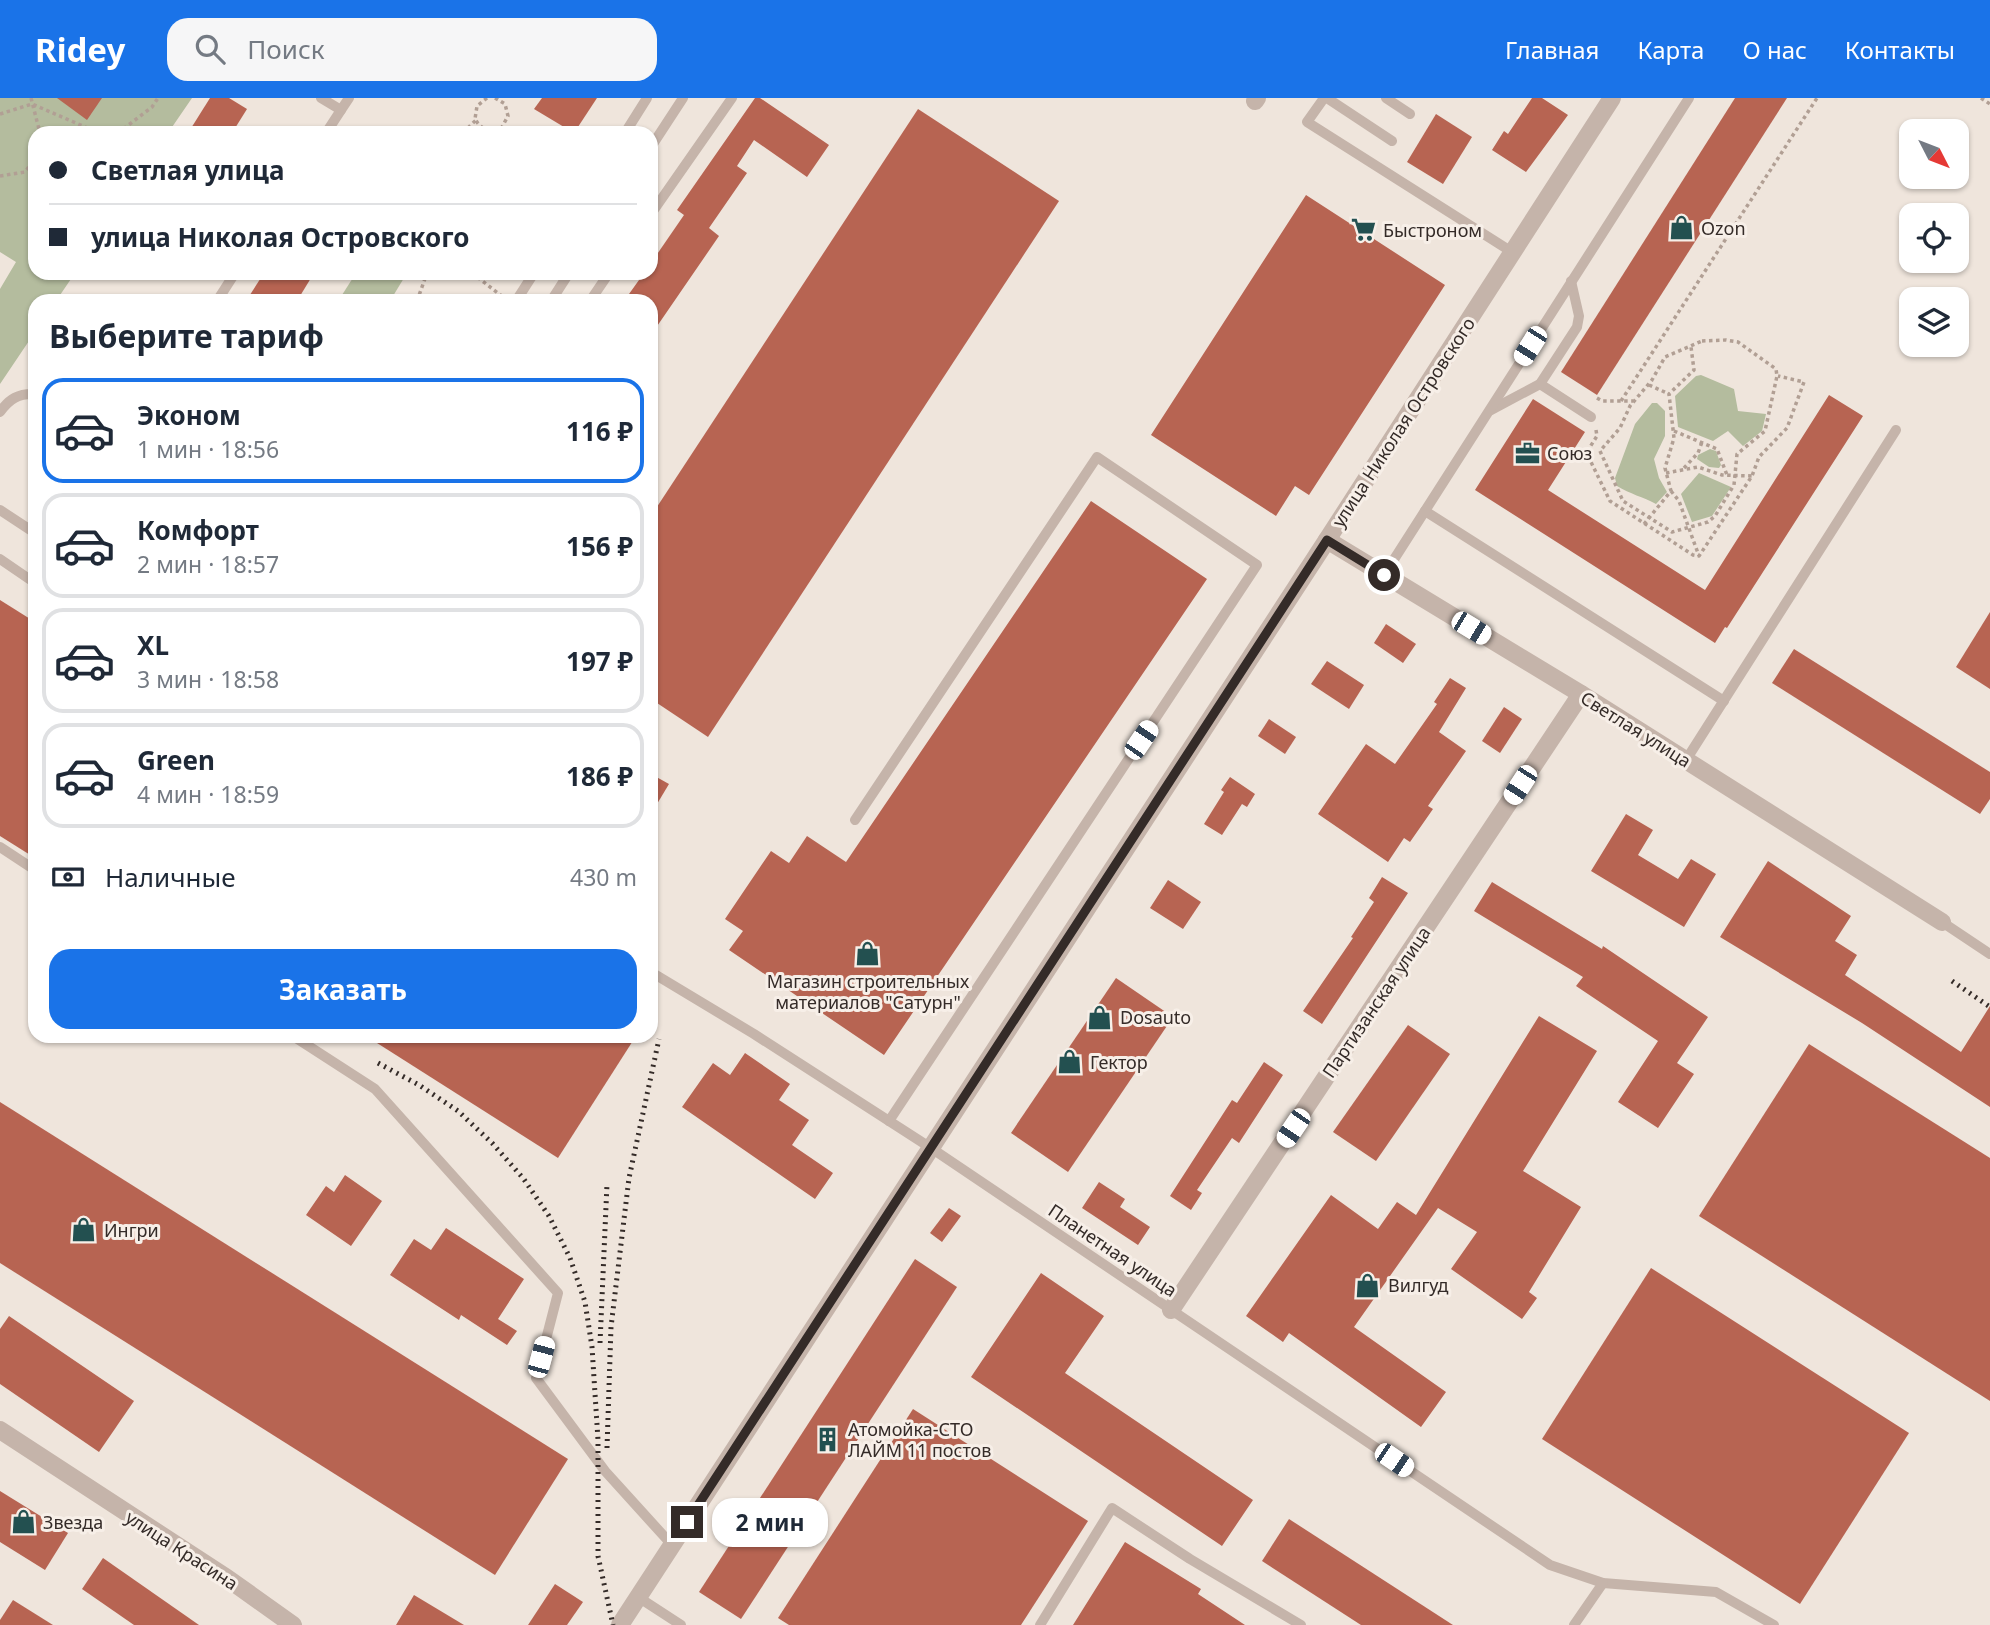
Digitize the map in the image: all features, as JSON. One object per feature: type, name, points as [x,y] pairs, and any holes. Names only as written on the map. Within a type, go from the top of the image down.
[{"type":"street","name":"улица Николая Островского","points":[[620,1625],[1612,98]]},
{"type":"street","name":"Светлая улица","points":[[1327,540],[1581,694],[1942,922]]},
{"type":"street","name":"Партизанская улица","points":[[1171,1310],[1581,694]]},
{"type":"street","name":"улица Красина","points":[[0,1430],[227,1578],[293,1625]]},
{"type":"lane","points":[[321,98],[341,110]]},
{"type":"lane","points":[[331,126],[349,98]]},
{"type":"lane","points":[[629,126],[647,98]]},
{"type":"lane","points":[[658,136],[683,98]]},
{"type":"lane","points":[[658,204],[732,98]]},
{"type":"lane","points":[[1392,141],[1326,98],[1307,122],[1512,252]]},
{"type":"lane","points":[[1386,98],[1410,114]]},
{"type":"lane","points":[[1384,575],[1689,98]]},
{"type":"lane","points":[[1489,411],[1540,384],[1579,321],[1571,281]]},
{"type":"lane","points":[[1540,384],[1591,417]]},
{"type":"lane","points":[[0,412],[5,404],[17,396],[28,395]]},
{"type":"lane","points":[[1686,760],[1896,430]]},
{"type":"lane","points":[[855,820],[1097,457],[1256,565],[889,1121]]},
{"type":"lane","points":[[0,510],[28,528]]},
{"type":"lane","points":[[1425,511],[1724,701]]},
{"type":"lane","points":[[0,559],[28,578]]},
{"type":"lane","points":[[0,847],[28,865]]},
{"type":"lane","points":[[1942,922],[1990,954]]},
{"type":"lane","name":"Планетная улица","points":[[658,976],[754,1034],[931,1148],[1550,1565],[1603,1583],[1716,1592],[1774,1625]]},
{"type":"lane","points":[[304,1043],[375,1089],[558,1293],[536,1378],[605,1471],[672,1545]]},
{"type":"lane","points":[[1040,1625],[1112,1508],[1190,1559],[1301,1625]]},
{"type":"lane","points":[[1574,1625],[1603,1583]]},
{"type":"lane","points":[[638,1597],[681,1625]]},
{"type":"path","points":[[30,98],[38,126]]},
{"type":"path","points":[[127,126],[152,107],[158,98]]},
{"type":"path","points":[[470,126],[476,120],[477,106],[487,98]]},
{"type":"path","points":[[499,98],[508,110],[503,126]]},
{"type":"path","points":[[1620,401],[1817,98]]},
{"type":"path","points":[[1980,98],[1990,104]]},
{"type":"path","points":[[0,114],[32,104],[83,126]]},
{"type":"path","points":[[476,120],[481,126]]},
{"type":"path","points":[[0,176],[25,172],[28,168]]},
{"type":"path","points":[[481,280],[499,294]]},
{"type":"path","points":[[1702,341],[1733,341],[1774,365],[1777,376],[1765,431],[1737,454],[1732,489],[1712,519],[1672,532],[1623,501],[1600,451],[1620,428],[1634,401],[1665,358],[1690,346],[1702,341]]},
{"type":"path","points":[[1669,394],[1694,370],[1690,346]]},
{"type":"path","points":[[1699,556],[1752,476],[1759,457],[1787,428],[1804,382],[1777,376]]},
{"type":"path","points":[[1648,385],[1669,394]]},
{"type":"path","points":[[1669,394],[1674,431],[1665,473],[1671,491],[1679,501],[1699,556]]},
{"type":"path","points":[[1634,401],[1600,399],[1589,424],[1598,432],[1589,458],[1607,496],[1615,505],[1693,555],[1699,556]]},
{"type":"path","points":[[1674,431],[1717,449],[1727,475]]},
{"type":"path","points":[[1683,470],[1698,453],[1702,442]]},
{"type":"path","points":[[1665,473],[1698,467],[1727,475],[1752,476]]},
{"type":"path","points":[[1644,524],[1671,491]]},
{"type":"green space","points":[[0,98],[192,98],[173,126],[28,126],[28,280],[70,280],[61,294],[28,294],[28,342],[0,384],[0,289],[16,262],[0,252]]},
{"type":"green space","points":[[352,280],[403,280],[394,294],[343,294]]},
{"type":"green space","points":[[1701,375],[1734,389],[1738,411],[1766,414],[1762,431],[1743,446],[1728,431],[1713,441],[1678,427],[1675,396],[1696,376]]},
{"type":"green space","points":[[1652,403],[1657,403],[1665,411],[1665,436],[1654,459],[1659,478],[1667,492],[1656,504],[1617,486],[1615,478],[1635,424]]},
{"type":"green space","points":[[1710,449],[1716,451],[1721,465],[1719,468],[1709,467],[1697,459],[1698,455]]},
{"type":"green space","points":[[1699,473],[1731,487],[1712,516],[1692,522],[1681,494]]},
{"type":"building","points":[[57,98],[102,98],[87,120]]},
{"type":"building","points":[[210,98],[229,98],[247,109],[236,126],[192,126]]},
{"type":"building","points":[[542,98],[597,98],[579,126],[562,126],[534,109]]},
{"type":"building","points":[[755,98],[760,98],[829,145],[807,177],[754,140],[737,166],[747,173],[709,228],[719,236],[658,325],[658,294],[629,294],[639,280],[658,280],[658,253],[684,215],[677,210]]},
{"type":"building","points":[[1532,98],[1542,98],[1568,115],[1526,172],[1492,150],[1504,131],[1508,134]]},
{"type":"building","points":[[1735,98],[1787,98],[1597,395],[1561,372]]},
{"type":"building","points":[[918,109],[1059,201],[708,737],[658,704],[658,505]]},
{"type":"building","points":[[1436,114],[1472,137],[1443,184],[1407,162]]},
{"type":"building","points":[[1306,195],[1445,285],[1309,495],[1295,486],[1276,516],[1151,435]]},
{"type":"building","points":[[260,280],[310,280],[301,294],[250,294]]},
{"type":"building","points":[[1829,395],[1863,416],[1715,643],[1475,490],[1533,399],[1585,432],[1548,490],[1705,590]]},
{"type":"building","points":[[1091,501],[1207,579],[884,1055],[729,950],[743,931],[725,919],[771,851],[789,863],[807,836],[846,862]]},
{"type":"building","points":[[0,600],[28,618],[28,854],[0,836]]},
{"type":"building","points":[[1990,612],[1990,689],[1956,667]]},
{"type":"building","points":[[1386,624],[1416,644],[1403,663],[1374,643]]},
{"type":"building","points":[[1794,649],[1990,772],[1990,799],[1980,814],[1772,683]]},
{"type":"building","points":[[1327,661],[1364,685],[1349,709],[1311,684]]},
{"type":"building","points":[[1450,678],[1466,688],[1439,732],[1466,751],[1428,806],[1433,809],[1410,842],[1404,838],[1388,862],[1318,814],[1366,744],[1395,764],[1437,704],[1434,702]]},
{"type":"building","points":[[1504,707],[1522,719],[1500,753],[1482,741]]},
{"type":"building","points":[[1269,719],[1296,737],[1285,754],[1258,736]]},
{"type":"building","points":[[1230,777],[1255,794],[1247,807],[1242,804],[1222,835],[1204,824]]},
{"type":"building","points":[[658,778],[669,784],[658,802]]},
{"type":"building","points":[[1626,814],[1653,830],[1638,855],[1678,879],[1691,859],[1716,874],[1684,927],[1591,871]]},
{"type":"building","points":[[1768,861],[1851,916],[1835,941],[1857,955],[1845,975],[1961,1052],[1990,1006],[1990,1107],[1862,1023],[1720,937]]},
{"type":"building","points":[[1382,877],[1408,893],[1322,1024],[1303,1011],[1353,938],[1351,937],[1374,902],[1369,898]]},
{"type":"building","points":[[1168,880],[1201,902],[1183,929],[1150,908]]},
{"type":"building","points":[[1492,882],[1602,949],[1603,946],[1708,1017],[1677,1063],[1694,1074],[1658,1128],[1618,1102],[1658,1041],[1576,986],[1583,977],[1474,911]]},
{"type":"building","points":[[1116,978],[1173,1017],[1068,1172],[1011,1133]]},
{"type":"building","points":[[1539,1016],[1597,1051],[1523,1171],[1581,1207],[1529,1292],[1537,1298],[1522,1319],[1451,1269],[1477,1232],[1438,1208],[1354,1327],[1446,1392],[1421,1427],[1289,1333],[1283,1342],[1246,1316],[1331,1195],[1378,1229],[1397,1202],[1416,1215]]},
{"type":"building","points":[[1408,1025],[1450,1054],[1376,1161],[1333,1132]]},
{"type":"building","points":[[377,1043],[632,1043],[558,1158]]},
{"type":"building","points":[[1809,1044],[1990,1158],[1990,1401],[1699,1216]]},
{"type":"building","points":[[745,1053],[790,1084],[779,1100],[809,1120],[792,1145],[833,1173],[815,1199],[682,1107],[713,1063],[730,1075]]},
{"type":"building","points":[[1264,1062],[1283,1075],[1239,1143],[1232,1138],[1197,1190],[1202,1193],[1191,1210],[1170,1196],[1232,1100],[1237,1103]]},
{"type":"building","points":[[0,1102],[568,1459],[495,1575],[0,1263]]},
{"type":"building","points":[[345,1175],[382,1201],[351,1246],[306,1215],[326,1186],[334,1192]]},
{"type":"building","points":[[1099,1182],[1125,1199],[1120,1207],[1150,1227],[1138,1245],[1082,1208]]},
{"type":"building","points":[[949,1208],[961,1216],[942,1242],[930,1233]]},
{"type":"building","points":[[446,1228],[524,1279],[498,1319],[517,1331],[507,1345],[461,1315],[459,1320],[390,1275],[414,1239],[431,1250]]},
{"type":"building","name":"Атомойка-СТО ЛАЙМ 11 постов","points":[[915,1259],[957,1287],[741,1619],[699,1592]]},
{"type":"building","points":[[1651,1268],[1909,1433],[1800,1604],[1542,1439]]},
{"type":"building","points":[[1041,1273],[1104,1316],[1065,1373],[1253,1500],[1222,1546],[971,1377]]},
{"type":"building","points":[[9,1316],[134,1401],[99,1452],[0,1384],[0,1329]]},
{"type":"building","points":[[913,1409],[1088,1521],[1021,1625],[789,1625],[778,1618]]},
{"type":"building","points":[[0,1491],[68,1533],[45,1570],[0,1542]]},
{"type":"building","points":[[1289,1519],[1453,1625],[1361,1625],[1262,1561]]},
{"type":"building","points":[[1125,1542],[1201,1589],[1198,1594],[1245,1625],[1073,1625]]},
{"type":"building","points":[[103,1558],[199,1625],[134,1625],[82,1589]]},
{"type":"building","points":[[555,1584],[583,1602],[567,1625],[528,1625]]},
{"type":"building","points":[[414,1595],[464,1625],[396,1625]]},
{"type":"building","points":[[13,1600],[53,1625],[0,1625],[0,1620]]},
{"type":"railway","points":[[1952,981],[1990,1007]]},
{"type":"railway","points":[[607,1448],[611,1327],[629,1178],[659,1039]]},
{"type":"railway","points":[[378,1063],[419,1085],[458,1111],[492,1143],[523,1178],[549,1216],[570,1258],[585,1302],[592,1347],[598,1440],[598,1556],[613,1625]]},
{"type":"railway","points":[[600,1343],[607,1184]]},
{"type":"place","name":"Ozon","points":[[1681,228]]},
{"type":"place","name":"Быстроном","points":[[1363,230]]},
{"type":"place","name":"Союз","points":[[1527,453]]},
{"type":"place","name":"Магазин строительных материалов \"Сатурн\"","points":[[868,954]]},
{"type":"place","name":"Dosauto","points":[[1100,1017]]},
{"type":"place","name":"Гектор","points":[[1070,1062]]},
{"type":"place","name":"Ингри","points":[[84,1230]]},
{"type":"place","name":"Вилгуд","points":[[1368,1285]]},
{"type":"place","name":"Атомойка-СТО ЛАЙМ 11 постов","points":[[828,1439]]},
{"type":"place","name":"Звезда","points":[[23,1522]]},
{"type":"route","points":[[687,1522],[1327,540],[1384,575]]}]
